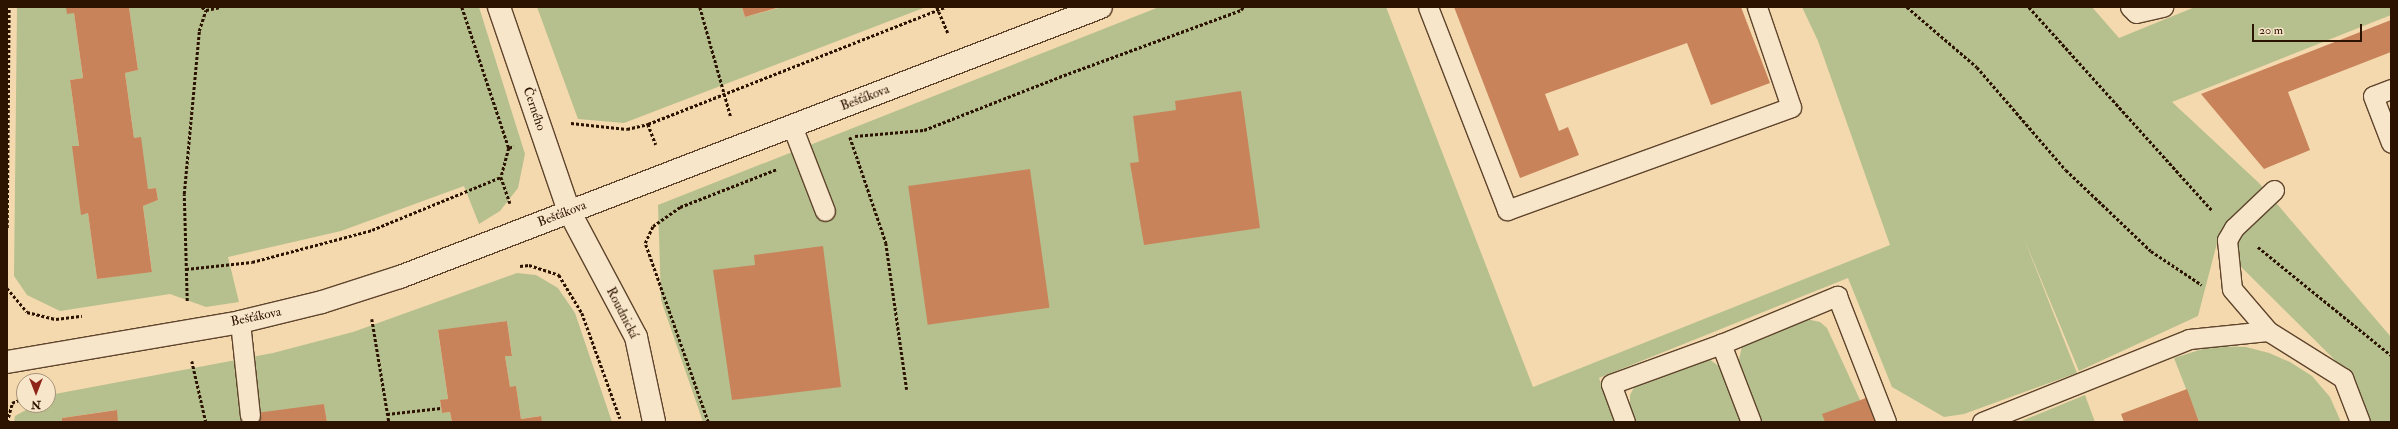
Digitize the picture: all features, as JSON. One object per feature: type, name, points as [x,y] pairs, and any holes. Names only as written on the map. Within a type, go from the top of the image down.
[{"type":"street","name":"Černého","points":[[499,7],[569,212]]},
{"type":"street","name":"Bešťákova","points":[[7,362],[240,322],[322,302],[400,277],[1101,7]]},
{"type":"street","name":"Roudnická","points":[[569,212],[636,337],[654,422]]},
{"type":"lane","points":[[1428,7],[1507,210],[1791,107],[1757,7]]},
{"type":"lane","points":[[2130,7],[2136,13],[2163,7]]},
{"type":"lane","points":[[2391,89],[2373,96],[2391,143]]},
{"type":"lane","points":[[792,126],[825,211]]},
{"type":"lane","points":[[2274,190],[2234,228],[2227,240],[2232,289],[2268,331],[2343,378],[2360,422]]},
{"type":"lane","points":[[1625,422],[1611,384],[1721,344],[1837,296],[1886,422]]},
{"type":"lane","points":[[240,322],[250,415]]},
{"type":"lane","points":[[1984,422],[2188,339],[2268,331]]},
{"type":"lane","points":[[1721,344],[1751,422]]},
{"type":"path","points":[[7,228],[9,7]]},
{"type":"path","points":[[202,7],[206,10],[221,7]]},
{"type":"path","points":[[462,7],[509,148],[501,176],[529,265]]},
{"type":"path","points":[[700,7],[740,146]]},
{"type":"path","points":[[509,148],[571,123],[627,129],[648,124],[724,92],[945,7]]},
{"type":"path","points":[[708,422],[645,243],[653,226],[680,207],[804,158],[849,137],[924,130],[1059,77],[1241,10],[1243,7]]},
{"type":"path","points":[[1907,7],[1977,67],[2066,170],[2152,251],[2203,286]]},
{"type":"path","points":[[2029,7],[2215,212],[2391,355]]},
{"type":"path","points":[[206,10],[199,31],[184,194],[188,330],[206,422]]},
{"type":"path","points":[[648,124],[658,151]]},
{"type":"path","points":[[849,137],[886,243],[906,390]]},
{"type":"path","points":[[186,269],[252,262],[372,230],[501,176]]},
{"type":"path","points":[[515,266],[529,265],[559,275],[582,313],[621,422]]},
{"type":"path","points":[[7,288],[27,312],[56,319],[87,315]]},
{"type":"path","points":[[179,302],[187,300]]},
{"type":"path","points":[[378,317],[372,319],[389,422]]},
{"type":"path","points":[[8,422],[12,403],[16,401]]},
{"type":"path","points":[[387,414],[441,408]]},
{"type":"green space","points":[[17,7],[66,7],[74,13],[83,78],[70,80],[79,146],[73,146],[82,214],[88,213],[97,279],[152,271],[143,206],[158,200],[156,188],[148,189],[134,138],[125,73],[138,70],[129,7],[479,7],[525,154],[518,188],[500,211],[479,224],[464,186],[341,231],[228,257],[239,302],[206,307],[170,294],[60,311],[27,295],[14,276]]},
{"type":"green space","points":[[537,7],[742,7],[745,17],[782,7],[926,7],[624,123],[578,119]]},
{"type":"green space","points":[[1159,7],[1386,7],[1533,387],[1890,245],[1818,41],[1802,7],[2092,7],[2119,38],[2195,7],[2391,7],[2391,15],[2172,102],[2259,183],[2391,337],[2391,422],[2371,422],[2353,378],[2217,243],[2198,316],[2079,371],[2023,236],[2077,373],[1964,414],[1944,417],[1892,387],[1848,278],[1599,378],[1615,422],[703,422],[661,300],[658,205]]},
{"type":"green space","points":[[517,273],[536,275],[558,288],[575,313],[612,422],[542,422],[540,416],[521,419],[516,387],[510,387],[505,356],[512,355],[507,321],[438,331],[448,399],[440,401],[442,413],[450,412],[452,422],[327,422],[324,404],[257,422],[118,422],[116,410],[62,418],[62,422],[14,422],[15,416],[20,413],[56,413],[56,394],[273,353],[353,332]]},
{"type":"green space","points":[[1802,318],[1820,322],[1827,328],[1860,400],[1825,422],[1760,422],[1740,372],[1739,359],[1743,343]]},
{"type":"green space","points":[[2212,346],[2246,347],[2269,353],[2290,362],[2312,376],[2330,397],[2341,422],[2199,422],[2174,358]]},
{"type":"green space","points":[[1696,357],[1709,359],[1720,367],[1741,422],[1635,422],[1630,410],[1630,395],[1637,382]]},
{"type":"green space","points":[[2085,395],[2095,422],[2019,422]]},
{"type":"building","points":[[66,7],[129,7],[138,70],[125,73],[134,138],[141,137],[148,189],[156,188],[158,200],[143,206],[152,272],[97,279],[88,213],[81,215],[72,146],[79,146],[70,80],[83,78],[74,13],[67,14]]},
{"type":"building","points":[[742,7],[780,7],[745,17]]},
{"type":"building","points":[[1454,7],[1741,7],[1770,83],[1711,105],[1687,43],[1545,94],[1559,131],[1568,127],[1579,155],[1520,178]]},
{"type":"building","points":[[2391,20],[2391,52],[2288,92],[2310,150],[2264,169],[2201,94]]},
{"type":"building","points":[[1241,91],[1260,228],[1144,245],[1130,163],[1139,162],[1133,116],[1176,110],[1175,101]]},
{"type":"building","points":[[1030,169],[1049,308],[928,325],[908,186]]},
{"type":"building","points":[[823,246],[841,387],[732,400],[713,270],[755,265],[754,255]]},
{"type":"building","points":[[507,321],[512,356],[505,356],[510,387],[516,386],[521,419],[541,416],[542,422],[452,422],[450,412],[442,413],[440,400],[448,399],[438,330]]},
{"type":"building","points":[[2187,389],[2199,422],[2124,422],[2121,414]]},
{"type":"building","points":[[1866,398],[1876,422],[1825,422],[1822,414]]},
{"type":"building","points":[[324,404],[327,422],[257,422],[256,413]]},
{"type":"building","points":[[117,410],[118,422],[62,422],[62,418]]}]
